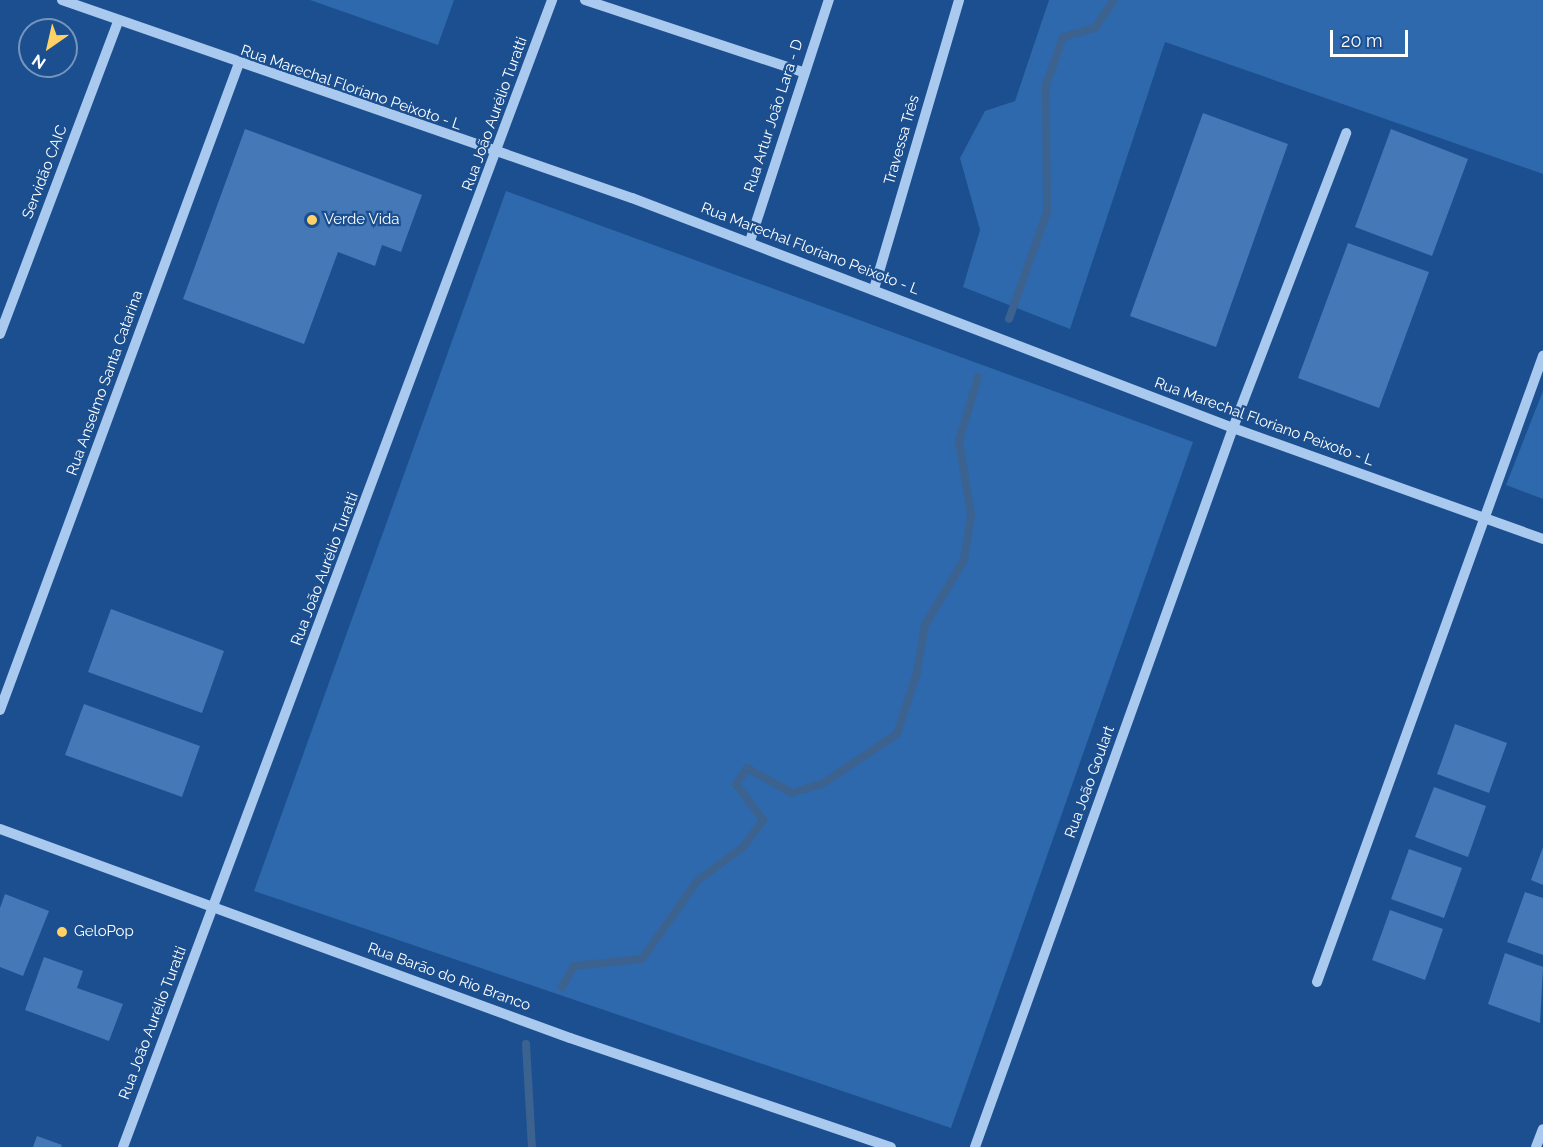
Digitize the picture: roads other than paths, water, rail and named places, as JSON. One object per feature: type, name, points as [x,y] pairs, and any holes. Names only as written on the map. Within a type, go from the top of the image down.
[{"type":"street","name":"Rua Marechal Floriano Peixoto - L","points":[[62,0],[238,66],[750,241],[1233,428],[1543,539]]},
{"type":"street","name":"Rua João Aurélio Turatti","points":[[123,1147],[497,154],[552,0]]},
{"type":"street","points":[[585,0],[803,72]]},
{"type":"street","name":"Rua Artur João Lara - D","points":[[750,241],[803,72],[829,0]]},
{"type":"street","name":"Travessa Três","points":[[874,289],[959,0]]},
{"type":"street","name":"Servidão CAIC","points":[[0,334],[118,21]]},
{"type":"street","name":"Rua Anselmo Santa Catarina","points":[[0,711],[238,66]]},
{"type":"street","name":"Rua João Goulart","points":[[975,1147],[1233,428],[1346,133]]},
{"type":"street","points":[[1317,982],[1482,516],[1543,356]]},
{"type":"street","name":"Rua Barão do Rio Branco","points":[[0,829],[570,1038],[891,1147]]},
{"type":"street","points":[[1536,1147],[1543,1129]]},
{"type":"waterway","points":[[1009,319],[1047,212],[1046,85],[1063,37],[1095,28],[1114,0]]},
{"type":"waterway","points":[[562,987],[574,966],[642,959],[697,881],[743,847],[763,820],[736,784],[747,768],[792,793],[822,784],[897,734],[917,672],[925,625],[964,560],[971,514],[959,441],[978,377]]},
{"type":"waterway","points":[[526,1044],[532,1147]]},
{"type":"place","name":"Verde Vida","points":[[312,220]]},
{"type":"place","name":"GeloPop","points":[[62,932]]}]
